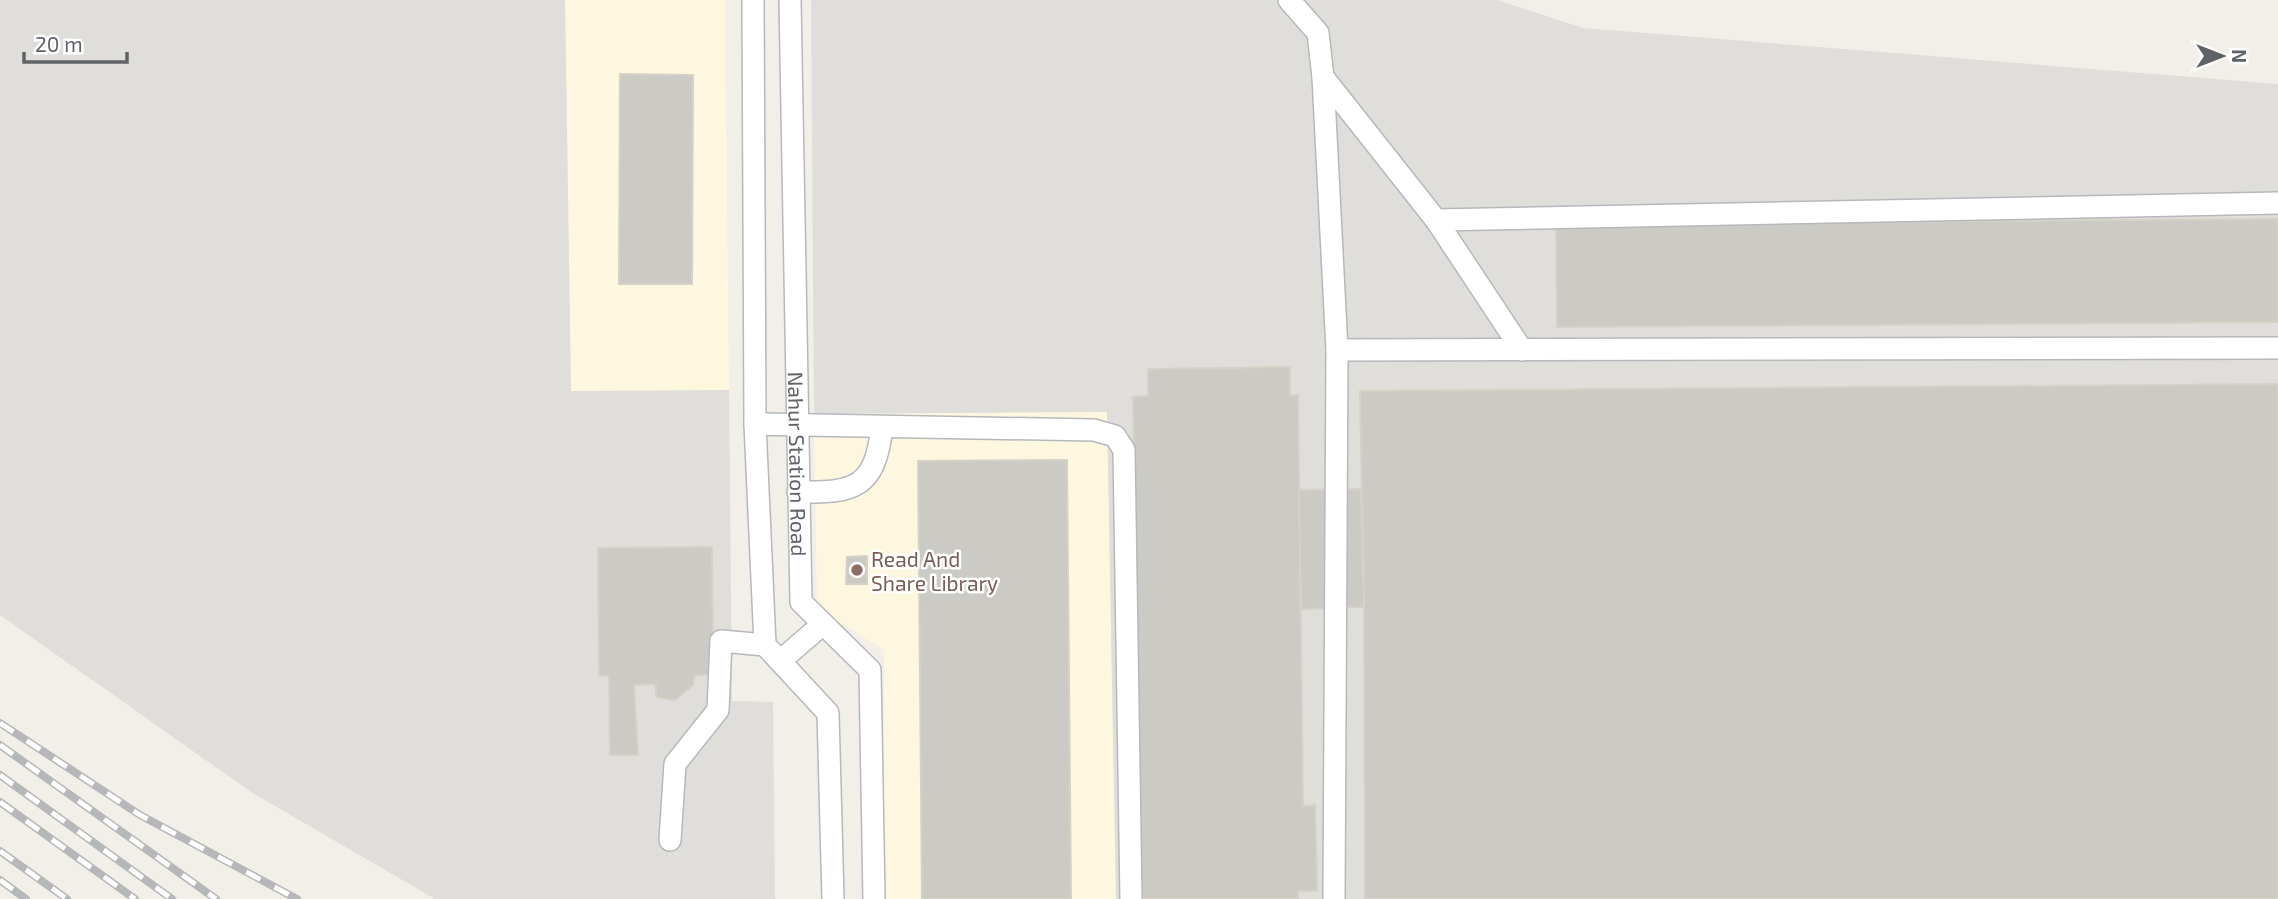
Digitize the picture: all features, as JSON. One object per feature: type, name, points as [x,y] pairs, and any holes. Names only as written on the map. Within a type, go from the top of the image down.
[{"type":"lane","name":"Nahur Station Road","points":[[753,0],[755,424],[772,653]]},
{"type":"lane","name":"Nahur Station Road","points":[[790,0],[801,602],[870,670],[874,899]]},
{"type":"lane","points":[[1289,0],[1318,33],[1323,76],[1337,350],[1334,899]]},
{"type":"lane","points":[[1323,76],[1436,220],[1522,350]]},
{"type":"lane","points":[[1436,220],[2278,203]]},
{"type":"lane","points":[[1337,350],[2278,348]]},
{"type":"lane","points":[[755,424],[1094,430],[1115,436],[1124,450],[1131,899]]},
{"type":"lane","points":[[798,492],[830,493],[851,488],[871,472],[879,449],[882,427]]},
{"type":"lane","points":[[772,653],[823,624]]},
{"type":"lane","points":[[670,840],[675,764],[718,710],[721,641],[772,653],[828,713],[833,899]]},
{"type":"shaded area","points":[[0,0],[565,0],[571,391],[729,390],[732,701],[773,702],[775,899],[435,899],[251,792],[0,615]]},
{"type":"shaded area","points":[[565,0],[725,0],[729,390],[571,392]]},
{"type":"shaded area","points":[[811,0],[1497,0],[1583,28],[2278,84],[2278,899],[1116,899],[1107,412],[814,414]]},
{"type":"shaded area","points":[[1107,411],[1116,899],[884,899],[884,650],[817,608],[814,414]]},
{"type":"building","points":[[620,74],[693,75],[692,284],[619,284]]},
{"type":"building","points":[[2278,219],[2278,322],[1557,327],[1556,224]]},
{"type":"building","points":[[1290,367],[1290,396],[1298,395],[1303,806],[1315,805],[1317,891],[1298,891],[1298,899],[1141,899],[1133,397],[1148,396],[1148,369]]},
{"type":"building","points":[[2278,384],[2278,899],[1365,899],[1360,391]]},
{"type":"building","points":[[1067,460],[1071,899],[922,899],[918,461]]},
{"type":"building","points":[[1361,489],[1364,607],[1301,609],[1299,490]]},
{"type":"building","points":[[712,547],[713,674],[695,675],[693,685],[675,700],[656,697],[656,684],[634,685],[638,755],[610,755],[609,675],[599,676],[598,548]]},
{"type":"building","name":"Read And Share Library","points":[[867,556],[867,584],[846,584],[847,557]]},
{"type":"railway","points":[[0,723],[140,815],[297,899]]},
{"type":"railway","points":[[0,745],[216,899]]},
{"type":"railway","points":[[0,775],[172,899]]},
{"type":"railway","points":[[0,802],[135,899]]},
{"type":"railway","points":[[0,851],[67,899]]},
{"type":"railway","points":[[0,880],[26,899]]},
{"type":"place","name":"Read And Share Library","points":[[857,570]]}]
